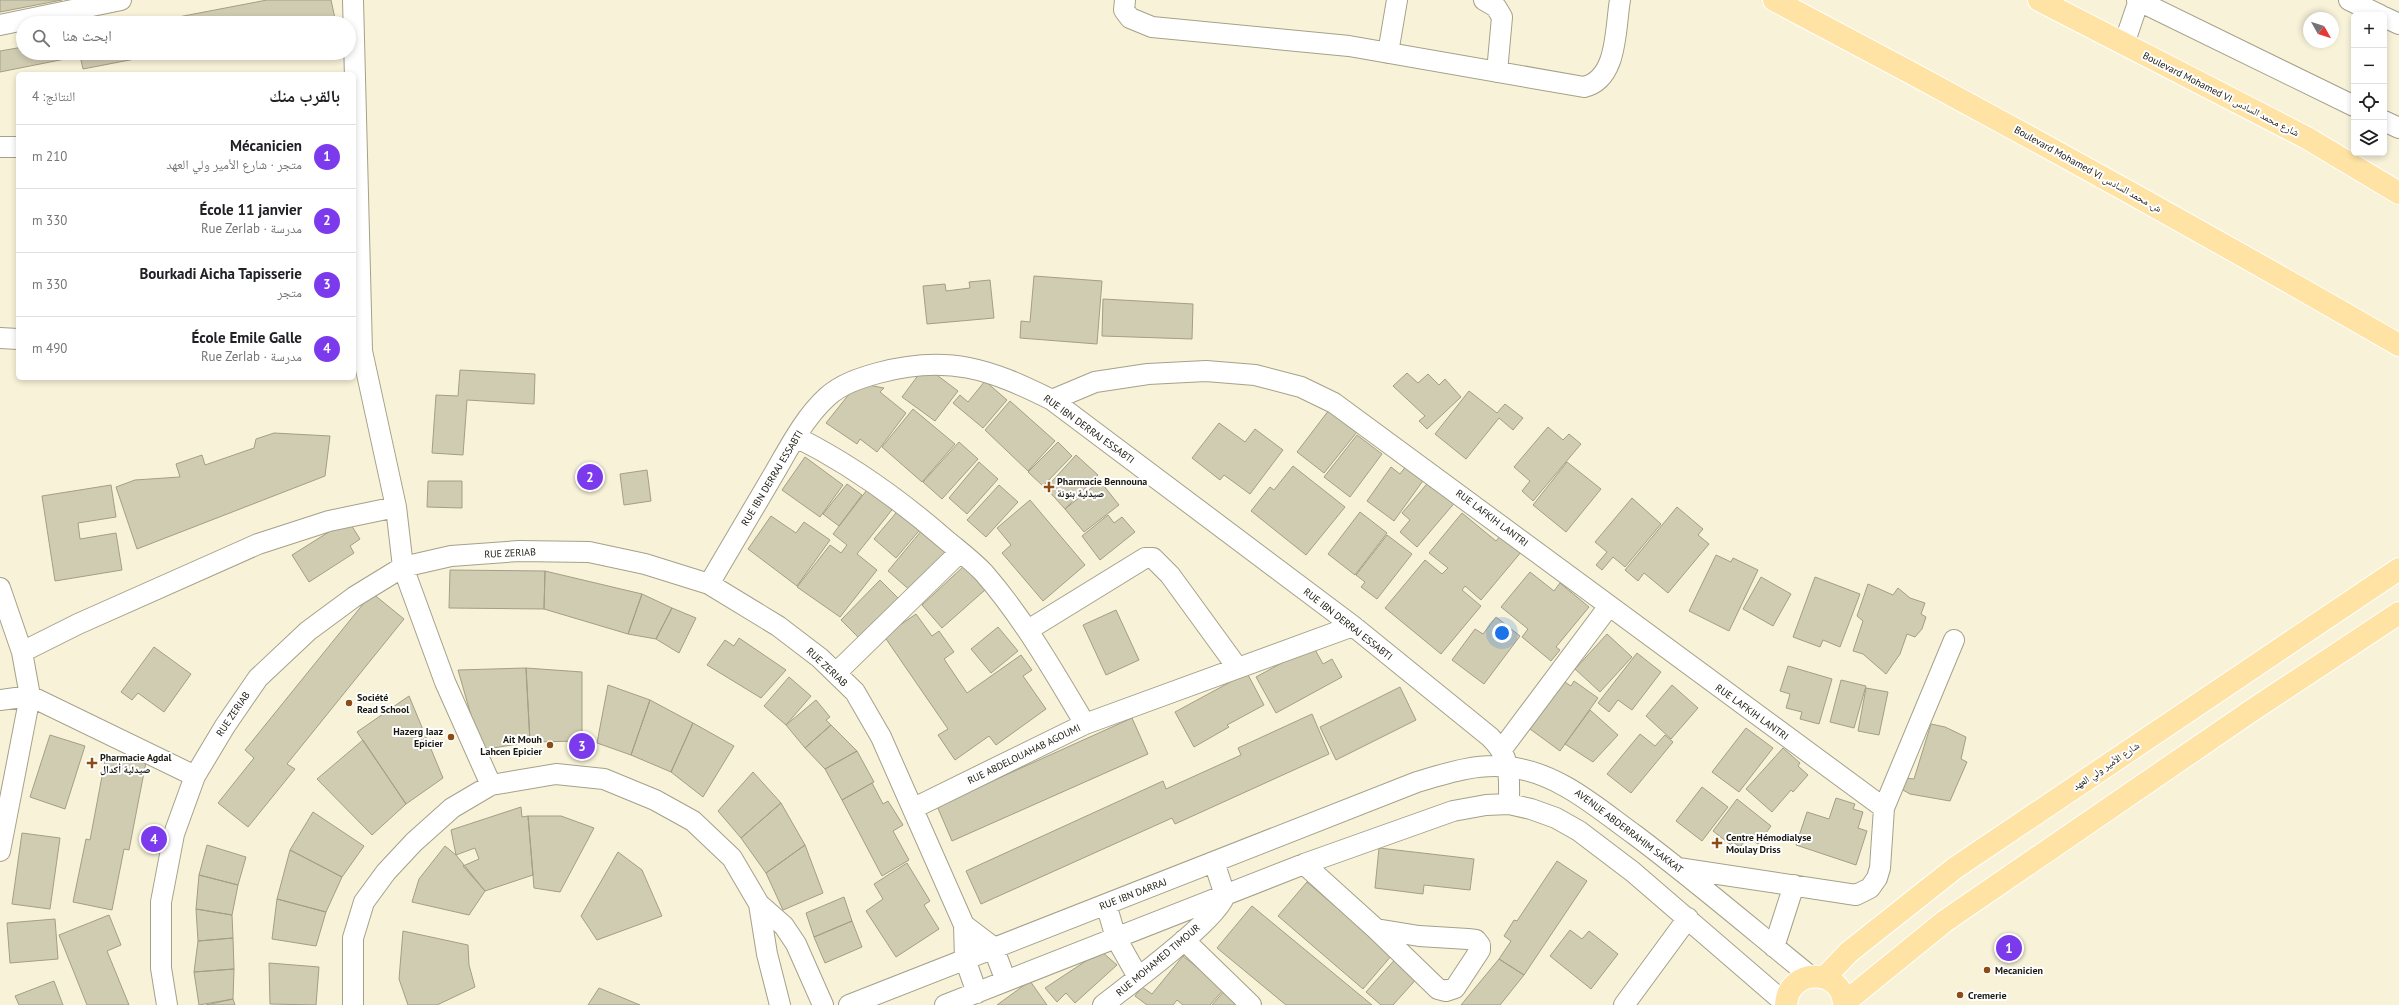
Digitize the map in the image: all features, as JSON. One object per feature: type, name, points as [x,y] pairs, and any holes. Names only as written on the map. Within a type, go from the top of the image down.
[{"type":"main road","name":"Boulevard Mohamed VI ش. محمد السادس","points":[[1774,0],[1997,118],[2256,262],[2399,345]]},
{"type":"main road","name":"Boulevard Mohamed VI شارع محمد السادس","points":[[2039,0],[2307,138],[2399,193]]},
{"type":"main road","name":"شارع الأمير ولي العهد","points":[[1786,1005],[1793,986],[1802,978],[1817,976],[1955,868],[2399,569]]},
{"type":"main road","points":[[1817,976],[1838,987],[1844,1004],[1946,920],[2251,710],[2399,613]]},
{"type":"street","points":[[40,16],[121,0]]},
{"type":"street","points":[[353,0],[353,16]]},
{"type":"street","points":[[1125,0],[1124,10],[1130,18],[1152,27],[1349,46],[1584,87],[1595,84],[1604,76],[1609,66],[1620,0]]},
{"type":"street","points":[[1484,0],[1496,7],[1502,17],[1497,72]]},
{"type":"street","points":[[2124,44],[2138,0],[2351,105]]},
{"type":"street","points":[[1388,53],[1391,2]]},
{"type":"street","points":[[2370,8],[2399,24]]},
{"type":"street","points":[[0,24],[16,21]]},
{"type":"street","points":[[354,60],[355,72]]},
{"type":"street","points":[[2387,122],[2399,128]]},
{"type":"street","points":[[0,147],[16,147]]},
{"type":"street","points":[[356,178],[358,350],[396,507],[403,567],[445,682],[491,785]]},
{"type":"street","points":[[0,338],[16,339]]},
{"type":"street","name":"RUE IBN DERRAJ ESSABTI","points":[[709,584],[796,437],[827,396],[856,379],[894,369],[923,364],[968,366],[1010,379],[1052,400],[1353,626],[1490,737],[1502,749],[1509,767],[1509,804]]},
{"type":"street","name":"RUE LAFKIH LANTRI","points":[[1052,400],[1095,382],[1148,374],[1206,371],[1256,375],[1301,387],[1334,403],[1884,808]]},
{"type":"street","name":"RUE ABDELOUAHAB AGOUMI","points":[[796,437],[827,452],[882,488],[983,572],[1028,630],[1085,724],[914,808]]},
{"type":"street","points":[[22,652],[78,624],[258,544],[329,521],[396,507]]},
{"type":"street","name":"RUE ZERIAB","points":[[167,1005],[161,968],[161,902],[174,834],[195,776],[224,726],[258,678],[308,631],[354,597],[403,567],[451,556],[519,551],[589,552],[645,564],[709,584],[778,626],[820,658],[836,673],[854,692],[881,737],[914,808],[964,925],[965,959],[977,993]]},
{"type":"street","points":[[836,673],[960,552]]},
{"type":"street","points":[[1028,630],[1145,558],[1153,558],[1170,575],[1237,667]]},
{"type":"street","points":[[0,588],[22,652],[30,696],[0,851]]},
{"type":"street","points":[[1502,749],[1609,606]]},
{"type":"street","points":[[1085,724],[1237,667],[1353,626]]},
{"type":"street","points":[[1678,868],[1856,895],[1870,888],[1877,878],[1880,868],[1884,808],[1954,640]]},
{"type":"street","points":[[0,700],[30,696],[195,776]]},
{"type":"street","name":"AVENUE ABDERRAHIM SAKKAT","points":[[1417,782],[1472,767],[1509,767],[1541,774],[1565,784],[1678,868],[1774,947],[1817,976]]},
{"type":"street","points":[[353,1005],[353,938],[364,902],[386,872],[414,842],[452,808],[491,785],[556,774],[604,779],[655,800],[694,821],[732,858],[760,904],[784,926],[796,944],[823,1005]]},
{"type":"street","name":"RUE IBN DARRAJ","points":[[849,1005],[993,947],[1417,782]]},
{"type":"street","points":[[945,1005],[1304,864],[1453,811],[1486,805],[1509,804],[1532,809],[1556,818],[1579,831],[1634,872],[1786,1005]]},
{"type":"street","points":[[1214,862],[1225,895]]},
{"type":"street","points":[[1304,864],[1376,929],[1428,982],[1438,989],[1446,991],[1455,988],[1480,950],[1480,944],[1476,940],[1468,938],[1420,936],[1376,929]]},
{"type":"street","points":[[1774,947],[1794,885]]},
{"type":"street","name":"RUE MOHAMED TIMOUR","points":[[1103,1005],[1184,940],[1219,908],[1225,895]]},
{"type":"street","points":[[760,904],[767,954],[780,1005]]},
{"type":"street","points":[[1106,904],[1116,938],[1138,977]]},
{"type":"street","points":[[1624,1005],[1688,918]]},
{"type":"street","name":"RUE ZERIAB","points":[[964,925],[993,947]]},
{"type":"street","points":[[1184,940],[1251,1005]]},
{"type":"street","points":[[993,947],[1006,981]]},
{"type":"building","points":[[0,0],[62,0],[0,12]]},
{"type":"building","points":[[267,0],[331,0],[334,16],[184,16]]},
{"type":"building","points":[[16,48],[16,60],[60,60],[0,72],[0,51]]},
{"type":"building","points":[[81,60],[130,60],[83,69]]},
{"type":"building","points":[[1034,276],[1102,281],[1097,344],[1020,338],[1021,321],[1030,322]]},
{"type":"building","points":[[990,280],[994,318],[927,324],[923,286],[945,284],[946,291],[970,288],[969,282]]},
{"type":"building","points":[[1103,299],[1193,304],[1192,339],[1102,336]]},
{"type":"building","points":[[925,366],[958,391],[935,421],[902,397]]},
{"type":"building","points":[[460,370],[535,374],[534,404],[467,400],[463,455],[432,453],[436,395],[458,396]]},
{"type":"building","points":[[1407,373],[1418,383],[1428,374],[1439,385],[1445,379],[1461,397],[1427,429],[1419,421],[1425,416],[1393,386]]},
{"type":"building","points":[[985,381],[1007,400],[983,428],[953,403],[960,395],[968,402]]},
{"type":"building","points":[[858,383],[884,388],[880,392],[906,413],[877,452],[860,439],[857,444],[826,423]]},
{"type":"building","points":[[1469,391],[1497,413],[1505,404],[1523,418],[1513,430],[1499,418],[1466,459],[1435,434]]},
{"type":"building","points":[[1010,401],[1055,441],[1028,471],[985,430]]},
{"type":"building","points":[[913,409],[955,444],[922,482],[882,447]]},
{"type":"building","points":[[1329,410],[1357,432],[1324,473],[1297,452]]},
{"type":"building","points":[[1219,423],[1245,442],[1255,429],[1283,450],[1250,494],[1224,475],[1220,480],[1192,458]]},
{"type":"building","points":[[1548,427],[1563,440],[1569,434],[1581,444],[1533,501],[1522,491],[1530,481],[1514,467]]},
{"type":"building","points":[[274,433],[330,436],[325,476],[137,549],[116,487],[135,480],[180,477],[176,464],[202,455],[205,465],[254,448],[256,439]]},
{"type":"building","points":[[1357,435],[1382,454],[1350,497],[1324,477]]},
{"type":"building","points":[[959,442],[978,459],[942,499],[923,482]]},
{"type":"building","points":[[1058,442],[1072,456],[1043,486],[1028,472]]},
{"type":"building","points":[[1076,455],[1098,475],[1065,509],[1046,488]]},
{"type":"building","points":[[805,457],[843,485],[820,517],[782,490]]},
{"type":"building","points":[[979,462],[998,479],[967,514],[949,498]]},
{"type":"building","points":[[1567,462],[1601,489],[1566,532],[1533,505]]},
{"type":"building","points":[[1407,465],[1425,478],[1394,521],[1367,501],[1391,467],[1400,474]]},
{"type":"building","points":[[1293,466],[1345,507],[1306,555],[1251,511],[1270,487],[1274,490]]},
{"type":"building","points":[[647,470],[651,501],[624,505],[620,474]]},
{"type":"building","points":[[1432,478],[1457,500],[1417,547],[1400,532],[1410,520],[1402,513]]},
{"type":"building","points":[[428,481],[462,481],[462,508],[427,507]]},
{"type":"building","points":[[1100,481],[1119,505],[1084,532],[1065,509]]},
{"type":"building","points":[[847,484],[862,495],[839,526],[823,514]]},
{"type":"building","points":[[111,485],[116,517],[78,523],[80,539],[116,533],[122,570],[55,581],[42,496]]},
{"type":"building","points":[[999,485],[1018,502],[986,537],[967,520]]},
{"type":"building","points":[[870,486],[895,506],[857,554],[877,570],[840,617],[797,587],[830,545],[841,553],[847,545],[833,534]]},
{"type":"building","points":[[1632,498],[1661,524],[1625,567],[1613,557],[1602,570],[1596,565],[1607,552],[1595,542]]},
{"type":"building","points":[[1030,500],[1085,565],[1043,601],[1002,553],[1011,545],[997,528]]},
{"type":"building","points":[[901,507],[923,526],[896,558],[874,539]]},
{"type":"building","points":[[1677,507],[1703,529],[1698,535],[1709,544],[1668,593],[1644,573],[1638,581],[1625,570]]},
{"type":"building","points":[[1360,512],[1387,533],[1355,575],[1328,554]]},
{"type":"building","points":[[1462,513],[1496,541],[1502,534],[1522,551],[1481,600],[1465,586],[1462,590],[1481,606],[1441,654],[1385,608],[1425,560],[1442,574],[1448,568],[1429,553]]},
{"type":"building","points":[[1108,515],[1114,523],[1122,517],[1135,532],[1100,560],[1082,536]]},
{"type":"building","points":[[771,516],[796,533],[804,522],[830,540],[797,586],[748,549]]},
{"type":"building","points":[[348,520],[360,539],[350,546],[354,553],[309,582],[292,555]]},
{"type":"building","points":[[922,530],[947,551],[912,592],[888,571]]},
{"type":"building","points":[[1387,535],[1412,554],[1377,599],[1361,587],[1365,582],[1356,575]]},
{"type":"building","points":[[1716,555],[1731,562],[1733,558],[1758,570],[1729,631],[1689,611]]},
{"type":"building","points":[[964,566],[985,590],[942,628],[922,605]]},
{"type":"building","points":[[450,570],[545,571],[544,609],[449,608]]},
{"type":"building","points":[[545,571],[642,594],[628,634],[544,609]]},
{"type":"building","points":[[1530,572],[1554,591],[1560,583],[1589,607],[1556,647],[1560,650],[1551,661],[1522,637],[1528,629],[1501,607]]},
{"type":"building","points":[[1761,577],[1791,594],[1773,626],[1743,609]]},
{"type":"building","points":[[1815,577],[1860,594],[1840,647],[1823,640],[1820,647],[1793,637]]},
{"type":"building","points":[[880,580],[900,600],[861,640],[841,620]]},
{"type":"building","points":[[1868,584],[1893,595],[1898,588],[1910,598],[1925,603],[1921,614],[1926,617],[1922,629],[1915,637],[1907,634],[1900,654],[1886,674],[1863,654],[1853,651],[1863,621],[1857,616]]},
{"type":"building","points":[[372,593],[404,619],[287,764],[295,769],[248,827],[218,803],[254,758],[245,750]]},
{"type":"building","points":[[642,594],[672,608],[656,639],[628,634]]},
{"type":"building","points":[[672,608],[696,618],[679,653],[656,639]]},
{"type":"building","points":[[1116,610],[1139,660],[1106,675],[1083,625]]},
{"type":"building","points":[[916,614],[932,636],[939,631],[954,652],[944,659],[967,693],[1021,655],[1032,670],[1023,676],[1046,709],[996,745],[989,736],[955,760],[938,735],[948,729],[884,636]]},
{"type":"building","points":[[1496,617],[1520,636],[1484,684],[1452,660],[1475,629],[1483,634]]},
{"type":"building","points":[[998,627],[1018,651],[991,673],[971,649]]},
{"type":"building","points":[[1607,634],[1632,657],[1600,692],[1575,669]]},
{"type":"building","points":[[739,638],[786,670],[761,698],[707,665],[725,640],[734,646]]},
{"type":"building","points":[[1313,646],[1323,664],[1332,659],[1342,677],[1276,713],[1256,677]]},
{"type":"building","points":[[154,647],[191,674],[164,712],[138,693],[132,700],[121,692]]},
{"type":"building","points":[[1637,653],[1661,672],[1632,710],[1618,700],[1609,712],[1598,703]]},
{"type":"building","points":[[1788,666],[1832,679],[1819,724],[1800,719],[1802,712],[1786,708],[1790,694],[1780,691]]},
{"type":"building","points":[[526,668],[582,672],[582,741],[530,742]]},
{"type":"building","points":[[526,668],[530,742],[481,750],[458,670]]},
{"type":"building","points":[[1247,673],[1264,705],[1227,725],[1229,727],[1194,747],[1175,712]]},
{"type":"building","points":[[789,677],[811,696],[786,725],[764,706]]},
{"type":"building","points":[[1560,679],[1571,686],[1574,681],[1598,698],[1560,751],[1526,726]]},
{"type":"building","points":[[1841,680],[1866,686],[1854,728],[1830,722]]},
{"type":"building","points":[[608,685],[650,700],[631,755],[597,743]]},
{"type":"building","points":[[1672,685],[1698,708],[1671,739],[1646,716]]},
{"type":"building","points":[[1400,687],[1416,720],[1336,760],[1320,727]]},
{"type":"building","points":[[1866,688],[1888,692],[1879,735],[1858,731]]},
{"type":"building","points":[[409,696],[443,778],[406,804],[357,732]]},
{"type":"building","points":[[650,700],[693,723],[671,772],[631,755]]},
{"type":"building","points":[[816,700],[830,717],[826,720],[831,725],[805,748],[786,725]]},
{"type":"building","points":[[1590,710],[1618,735],[1593,762],[1565,744]]},
{"type":"building","points":[[1312,714],[1329,754],[1175,824],[1172,818],[981,904],[966,871],[1163,781],[1166,789],[1241,755],[1238,748]]},
{"type":"building","points":[[1132,718],[1148,754],[952,841],[937,806]]},
{"type":"building","points":[[693,723],[734,746],[703,797],[671,772]]},
{"type":"building","points":[[1931,724],[1945,727],[1966,737],[1961,759],[1967,762],[1950,801],[1910,794],[1903,790],[1905,778],[1914,779]]},
{"type":"building","points":[[831,725],[857,751],[825,769],[805,748]]},
{"type":"building","points":[[1746,728],[1773,748],[1739,792],[1712,772]]},
{"type":"building","points":[[1640,734],[1655,746],[1665,735],[1673,742],[1631,793],[1607,774]]},
{"type":"building","points":[[50,735],[85,746],[65,809],[30,797]]},
{"type":"building","points":[[363,740],[406,804],[372,835],[317,779]]},
{"type":"building","points":[[1783,748],[1800,763],[1798,766],[1808,775],[1793,792],[1791,790],[1772,812],[1746,789]]},
{"type":"building","points":[[857,751],[874,782],[842,800],[825,769]]},
{"type":"building","points":[[106,755],[146,762],[129,850],[124,849],[112,910],[73,902],[86,839],[90,840]]},
{"type":"building","points":[[753,772],[781,803],[741,838],[718,811]]},
{"type":"building","points":[[872,783],[883,804],[888,801],[903,825],[893,831],[909,860],[882,876],[842,800]]},
{"type":"building","points":[[1702,787],[1728,807],[1702,841],[1676,821]]},
{"type":"building","points":[[1836,798],[1855,804],[1853,809],[1863,812],[1858,828],[1867,831],[1856,865],[1796,845],[1807,812],[1829,819]]},
{"type":"building","points":[[1737,799],[1771,826],[1758,844],[1748,837],[1740,847],[1733,842],[1731,845],[1713,831]]},
{"type":"building","points":[[781,803],[805,845],[766,873],[741,838]]},
{"type":"building","points":[[521,807],[522,817],[528,816],[533,875],[485,891],[463,866],[479,859],[475,848],[456,855],[451,830]]},
{"type":"building","points":[[313,812],[364,846],[342,877],[290,850]]},
{"type":"building","points":[[528,816],[561,816],[594,828],[560,892],[534,888]]},
{"type":"building","points":[[22,833],[60,838],[50,909],[12,904]]},
{"type":"building","points":[[207,845],[246,857],[238,885],[199,875]]},
{"type":"building","points":[[805,845],[823,893],[783,910],[766,873]]},
{"type":"building","points":[[445,846],[456,855],[485,891],[469,915],[412,902],[419,879]]},
{"type":"building","points":[[1379,848],[1474,859],[1470,890],[1424,885],[1423,894],[1375,888]]},
{"type":"building","points":[[290,850],[342,877],[326,912],[277,899]]},
{"type":"building","points":[[618,852],[642,870],[662,916],[597,940],[581,916]]},
{"type":"building","points":[[1557,861],[1587,881],[1524,975],[1499,959],[1511,941],[1504,936],[1514,920],[1517,921]]},
{"type":"building","points":[[907,863],[930,901],[924,905],[939,929],[896,957],[866,911],[883,899],[874,884]]},
{"type":"building","points":[[199,875],[238,885],[232,915],[196,909]]},
{"type":"building","points":[[1307,882],[1392,955],[1363,989],[1278,916]]},
{"type":"building","points":[[844,897],[852,921],[814,937],[806,913]]},
{"type":"building","points":[[277,899],[326,912],[316,946],[272,939]]},
{"type":"building","points":[[1252,906],[1372,1005],[1286,1005],[1217,948]]},
{"type":"building","points":[[196,909],[232,915],[233,938],[198,941]]},
{"type":"building","points":[[109,915],[121,945],[107,951],[129,1005],[87,1005],[59,935]]},
{"type":"building","points":[[55,919],[58,959],[10,963],[7,923]]},
{"type":"building","points":[[852,921],[862,947],[825,963],[814,937]]},
{"type":"building","points":[[1570,930],[1582,939],[1589,931],[1618,954],[1591,989],[1550,956]]},
{"type":"building","points":[[403,931],[468,945],[469,965],[475,987],[437,1005],[408,1005],[399,979]]},
{"type":"building","points":[[233,938],[234,969],[194,972],[198,941]]},
{"type":"building","points":[[1101,951],[1117,965],[1075,1003],[1066,993],[1057,1002],[1045,988]]},
{"type":"building","points":[[1399,955],[1420,975],[1393,1005],[1381,1005],[1366,992]]},
{"type":"building","points":[[1183,956],[1224,989],[1210,1005],[1183,1005],[1177,1000],[1173,1005],[1147,1005],[1135,996],[1142,987],[1152,994]]},
{"type":"building","points":[[1499,959],[1524,975],[1500,1005],[1461,1005]]},
{"type":"building","points":[[269,963],[319,967],[316,1005],[270,1004]]},
{"type":"building","points":[[234,969],[233,999],[199,1005],[194,972]]},
{"type":"building","points":[[54,981],[63,1005],[19,1005],[15,996]]},
{"type":"building","points":[[1030,981],[1047,1005],[997,1005]]},
{"type":"building","points":[[599,988],[640,1005],[588,1005]]},
{"type":"building","points":[[1225,990],[1242,1005],[1212,1005]]},
{"type":"building","points":[[233,999],[235,1005],[206,1005]]},
{"type":"place","name":"École 11 janvier","points":[[590,477]]},
{"type":"place","name":"Pharmacie Bennouna صيدلية بنونة","points":[[1049,487]]},
{"type":"place","name":"Société Read School","points":[[349,703]]},
{"type":"place","name":"Hazerg Iaaz Epicier","points":[[451,737]]},
{"type":"place","name":"Ait Mouh Lahcen Epicier","points":[[550,745]]},
{"type":"place","name":"Bourkadi Aicha Tapisserie","points":[[582,746]]},
{"type":"place","name":"Pharmacie Agdal صيدلية أكدال","points":[[92,763]]},
{"type":"place","name":"École Emile Galle","points":[[154,839]]},
{"type":"place","name":"Centre Hémodialyse Moulay Driss","points":[[1717,843]]},
{"type":"place","name":"Mécanicien","points":[[2009,948]]},
{"type":"place","name":"Mecanicien","points":[[1987,970]]},
{"type":"place","name":"Cremerie","points":[[1960,995]]}]
